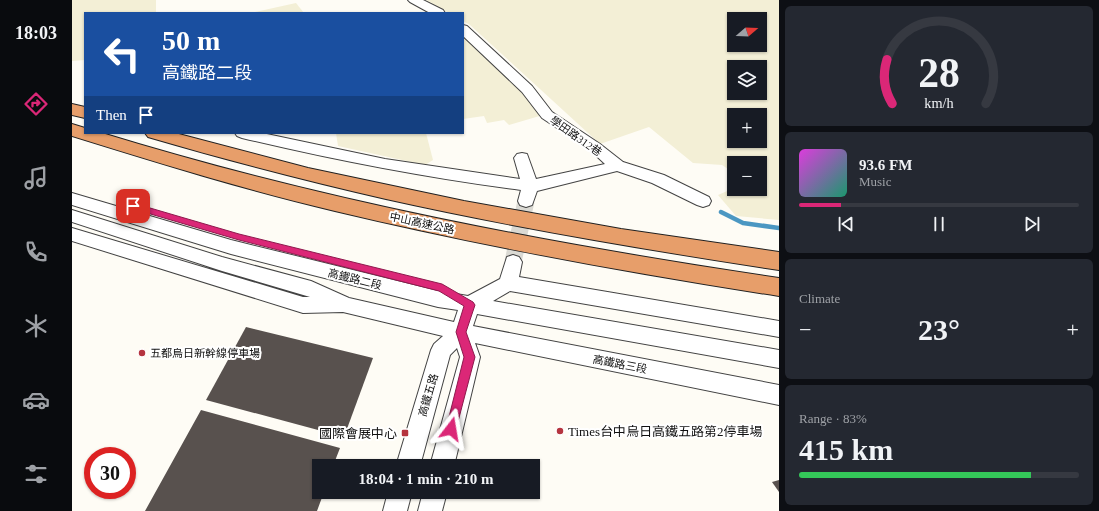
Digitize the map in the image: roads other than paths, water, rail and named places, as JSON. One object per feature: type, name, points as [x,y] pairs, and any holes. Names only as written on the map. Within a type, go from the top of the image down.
[{"type":"highway","points":[[72,108],[84,113]]},
{"type":"highway","name":"中山高速公路","points":[[72,130],[84,134]]},
{"type":"highway","name":"中山高速公路","points":[[85,134],[157,156],[259,184],[341,205],[435,226],[550,249],[779,287]]},
{"type":"highway","name":"中山高速公路","points":[[158,134],[324,178],[443,204],[646,241],[779,261]]},
{"type":"street","points":[[414,0],[437,12]]},
{"type":"street","name":"學田路312巷","points":[[464,30],[527,89],[547,115],[595,147],[617,166]]},
{"type":"street","name":"學田路312巷","points":[[246,134],[310,150],[528,194],[587,174],[617,166]]},
{"type":"street","points":[[522,158],[528,194]]},
{"type":"street","points":[[617,166],[658,179],[703,201]]},
{"type":"street","name":"高鐵路二段","points":[[72,188],[239,237],[442,288],[470,305]]},
{"type":"street","name":"高鐵路二段","points":[[72,199],[231,246],[438,299],[470,305]]},
{"type":"street","name":"高鐵路二段","points":[[72,216],[222,264],[311,289],[345,305],[461,332]]},
{"type":"street","name":"高鐵路二段","points":[[72,234],[303,305],[345,305]]},
{"type":"street","points":[[508,283],[513,262]]},
{"type":"street","points":[[470,305],[508,283],[779,329]]},
{"type":"street","points":[[470,305],[779,359]]},
{"type":"street","name":"高鐵五路","points":[[410,459],[441,350],[461,332],[470,305]]},
{"type":"street","points":[[444,459],[470,357],[461,332]]},
{"type":"street","name":"高鐵路三段","points":[[461,332],[779,395]]},
{"type":"street","points":[[395,511],[398,499]]},
{"type":"street","points":[[430,511],[433,499]]},
{"type":"waterway","points":[[721,212],[743,223],[779,228]]},
{"type":"tunnel","points":[[513,262],[526,201]]},
{"type":"place","name":"五都烏日新幹線停車場","points":[[142,353]]},
{"type":"place","name":"Times台中烏日高鐵五路第2停車場","points":[[560,431]]},
{"type":"place","name":"國際會展中心","points":[[405,433]]}]
